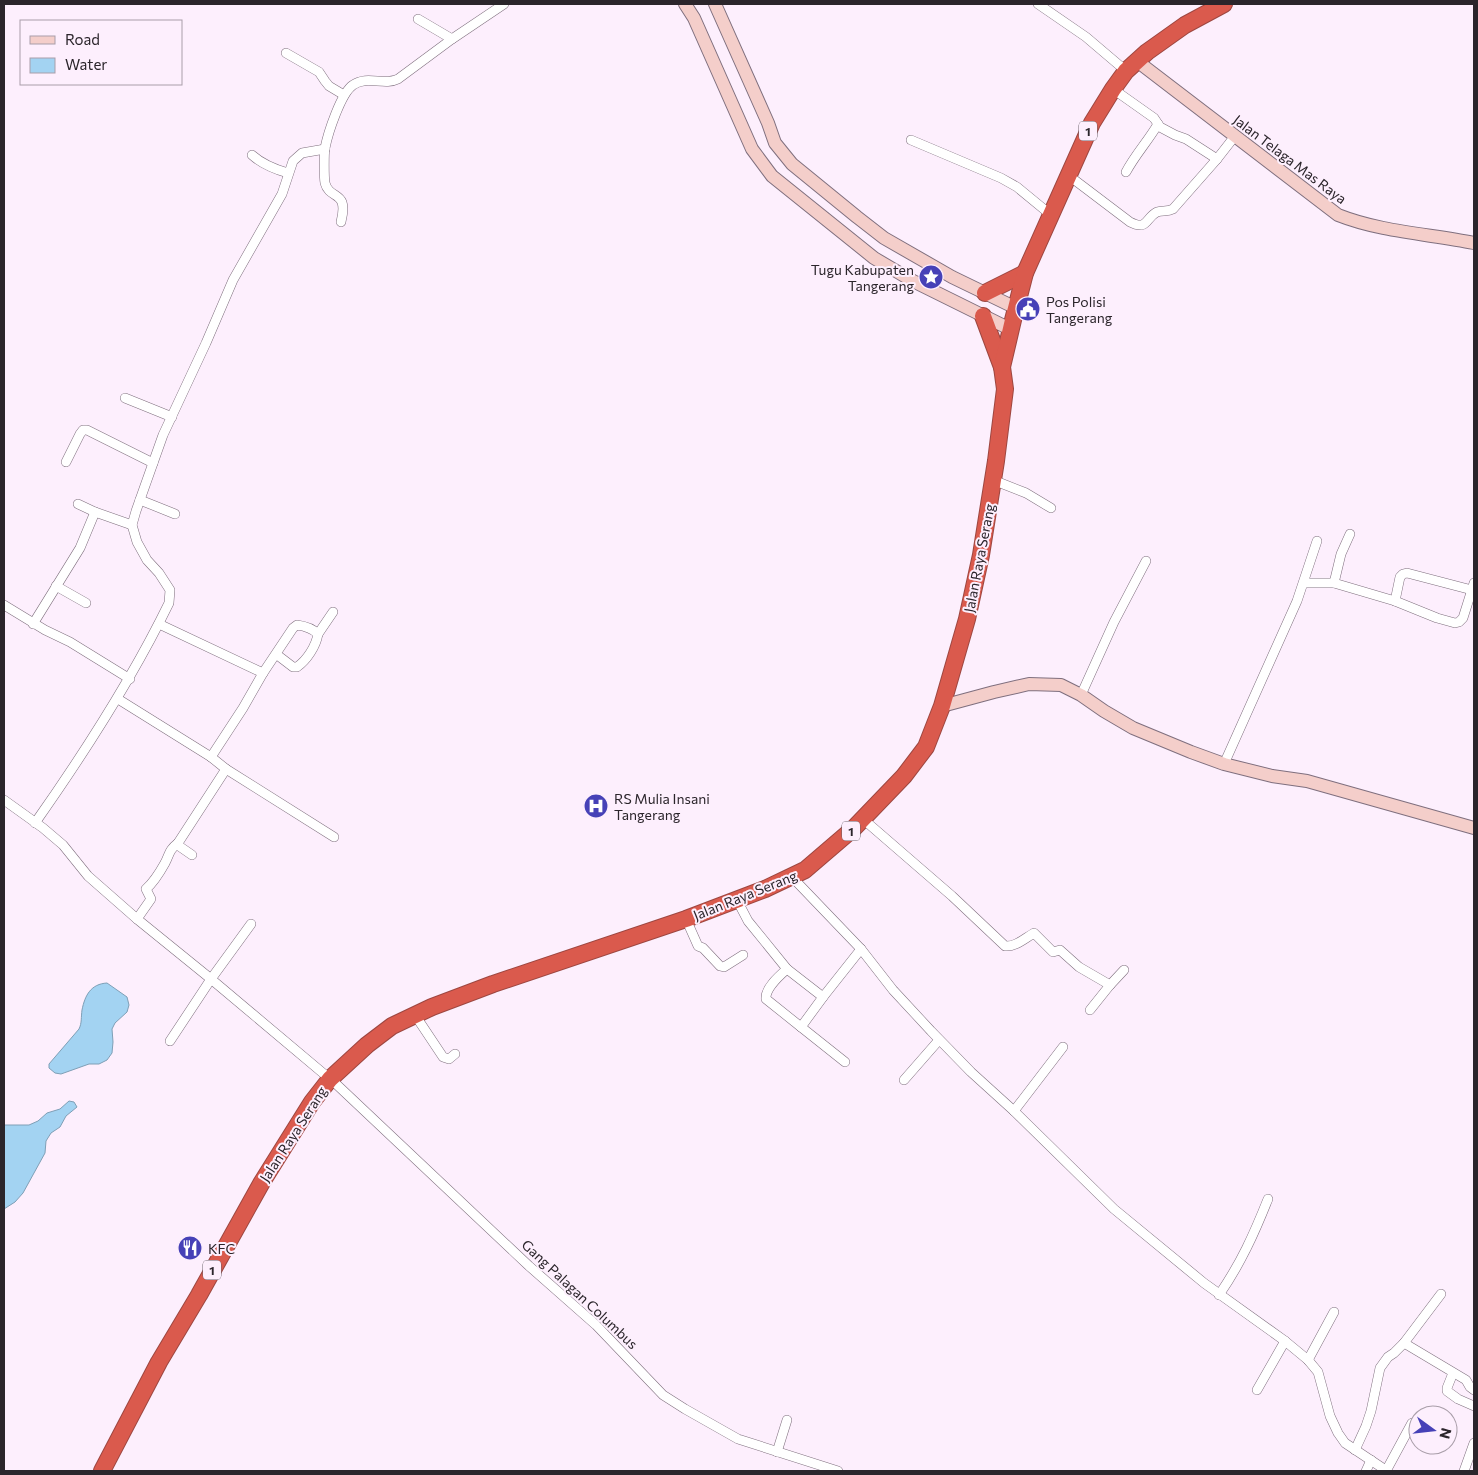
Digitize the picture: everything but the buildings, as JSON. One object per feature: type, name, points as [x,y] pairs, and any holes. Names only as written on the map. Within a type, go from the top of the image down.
[{"type":"highway","name":"Jalan Raya Serang","points":[[102,1471],[139,1398],[262,1182],[286,1144],[299,1130],[333,1081],[392,1026],[432,1007],[493,984],[686,920],[713,908],[765,890],[805,870],[863,819],[904,776],[926,747],[942,706],[967,619],[981,556],[993,480],[1004,389],[1002,366],[1025,273],[1092,123],[1113,89],[1131,66],[1185,26],[1224,4]]},
{"type":"highway","points":[[985,293],[1025,273]]},
{"type":"highway","points":[[983,316],[1002,366]]},
{"type":"highway","name":"Jalan Raya Serang","points":[[92,1471],[121,1418],[139,1398]]},
{"type":"main road","points":[[685,4],[694,18],[752,149],[772,176],[874,258],[914,281],[1010,329]]},
{"type":"main road","points":[[715,4],[775,143],[792,164],[884,238],[952,276],[1016,308]]},
{"type":"main road","name":"Jalan Telaga Mas Raya","points":[[1131,66],[1234,136],[1338,215],[1355,222],[1474,243]]},
{"type":"main road","points":[[772,176],[792,164]]},
{"type":"main road","points":[[942,706],[1007,688],[1029,684],[1061,685],[1133,728],[1224,764],[1272,776],[1307,781],[1474,828]]},
{"type":"street","points":[[341,222],[344,210],[343,203],[340,197],[328,188],[325,183],[324,149],[344,95],[352,85],[360,81],[388,82],[398,79],[504,4]]},
{"type":"street","points":[[1038,4],[1086,38],[1131,66]]},
{"type":"street","points":[[418,19],[452,39]]},
{"type":"street","points":[[286,53],[319,72],[329,86],[344,95]]},
{"type":"street","points":[[1113,89],[1154,118],[1158,124],[1175,135],[1186,139],[1217,160]]},
{"type":"street","points":[[1126,172],[1158,124]]},
{"type":"street","points":[[1068,176],[1130,222],[1138,226],[1144,225],[1156,213],[1160,211],[1168,212],[1173,209],[1217,160],[1234,136]]},
{"type":"street","points":[[911,140],[1018,187],[1051,215]]},
{"type":"street","points":[[35,823],[79,761],[118,699],[169,603],[170,590],[159,573],[147,560],[132,525],[140,500],[163,435],[234,280],[282,194],[293,161],[302,153],[324,149]]},
{"type":"street","points":[[252,155],[258,161],[288,173]]},
{"type":"street","points":[[125,398],[172,417]]},
{"type":"street","points":[[66,462],[80,434],[83,430],[87,430],[154,464]]},
{"type":"street","points":[[993,480],[1026,493],[1051,508]]},
{"type":"street","points":[[140,500],[175,514]]},
{"type":"street","points":[[78,504],[132,525]]},
{"type":"street","points":[[33,624],[80,548],[96,512]]},
{"type":"street","points":[[1334,583],[1341,554],[1350,534]]},
{"type":"street","points":[[1224,764],[1297,601],[1317,541]]},
{"type":"street","points":[[1081,696],[1114,622],[1146,561]]},
{"type":"street","points":[[1304,583],[1334,583],[1395,601],[1437,618],[1455,623],[1459,622],[1465,613],[1473,586],[1407,573],[1400,577],[1395,601]]},
{"type":"street","points":[[56,586],[86,603]]},
{"type":"street","points":[[4,605],[33,624],[70,642],[130,679]]},
{"type":"street","points":[[276,654],[294,667],[297,667],[312,650],[318,634],[333,612]]},
{"type":"street","points":[[159,624],[263,674]]},
{"type":"street","points":[[211,757],[244,708],[276,654],[297,625],[302,625],[318,634]]},
{"type":"street","points":[[118,699],[211,757],[226,770],[334,837]]},
{"type":"street","points":[[137,919],[151,899],[146,889],[154,882],[169,851],[178,843],[226,770]]},
{"type":"street","name":"Gang Palagan Columbus","points":[[4,800],[63,845],[88,876],[137,919],[333,1081],[529,1266],[596,1325],[663,1395],[738,1438],[838,1471]]},
{"type":"street","points":[[863,819],[952,896],[1005,946],[1011,946],[1034,933],[1053,952],[1059,950],[1079,967],[1110,985]]},
{"type":"street","points":[[178,843],[192,855]]},
{"type":"street","points":[[791,876],[861,949],[893,990],[939,1040],[1114,1209],[1219,1295],[1286,1341],[1308,1360],[1318,1372],[1330,1416],[1345,1443],[1387,1471],[1408,1431]]},
{"type":"street","points":[[737,900],[748,921],[787,969],[823,996]]},
{"type":"street","points":[[686,920],[698,946],[704,948],[720,966],[724,967],[743,955]]},
{"type":"street","points":[[170,1041],[211,979],[251,924]]},
{"type":"street","points":[[801,1027],[861,949]]},
{"type":"street","points":[[787,969],[766,992],[766,999],[845,1062]]},
{"type":"street","points":[[1090,1010],[1124,970]]},
{"type":"street","points":[[415,1015],[443,1057],[449,1059],[455,1054]]},
{"type":"street","points":[[904,1080],[939,1040]]},
{"type":"street","points":[[1014,1111],[1063,1047]]},
{"type":"street","points":[[1219,1295],[1244,1255],[1268,1198]]},
{"type":"street","points":[[1355,1450],[1371,1411],[1380,1368],[1388,1357],[1404,1343],[1441,1294]]},
{"type":"street","points":[[1308,1360],[1334,1312]]},
{"type":"street","points":[[1257,1390],[1286,1341]]},
{"type":"street","points":[[1404,1343],[1466,1380],[1474,1390]]},
{"type":"street","points":[[1453,1372],[1447,1391],[1458,1399],[1474,1406]]},
{"type":"street","points":[[777,1452],[787,1420]]},
{"type":"street","points":[[1464,1471],[1474,1442]]},
{"type":"street","points":[[1366,1471],[1371,1460]]},
{"type":"water","points":[[107,983],[127,997],[129,1005],[127,1012],[115,1023],[112,1029],[112,1053],[107,1060],[99,1064],[89,1064],[61,1074],[55,1073],[49,1068],[49,1064],[79,1029],[83,1005],[87,995],[93,988]]},
{"type":"water","points":[[69,1101],[74,1102],[77,1107],[66,1116],[60,1127],[51,1133],[46,1141],[45,1153],[23,1193],[15,1202],[4,1209],[4,1125],[29,1125],[38,1121],[47,1113],[60,1109]]},
{"type":"place","name":"Tugu Kabupaten Tangerang","points":[[931,277]]},
{"type":"place","name":"Pos Polisi Tangerang","points":[[1028,309]]},
{"type":"place","name":"RS Mulia Insani Tangerang","points":[[596,806]]},
{"type":"place","name":"KFC","points":[[190,1248]]}]
